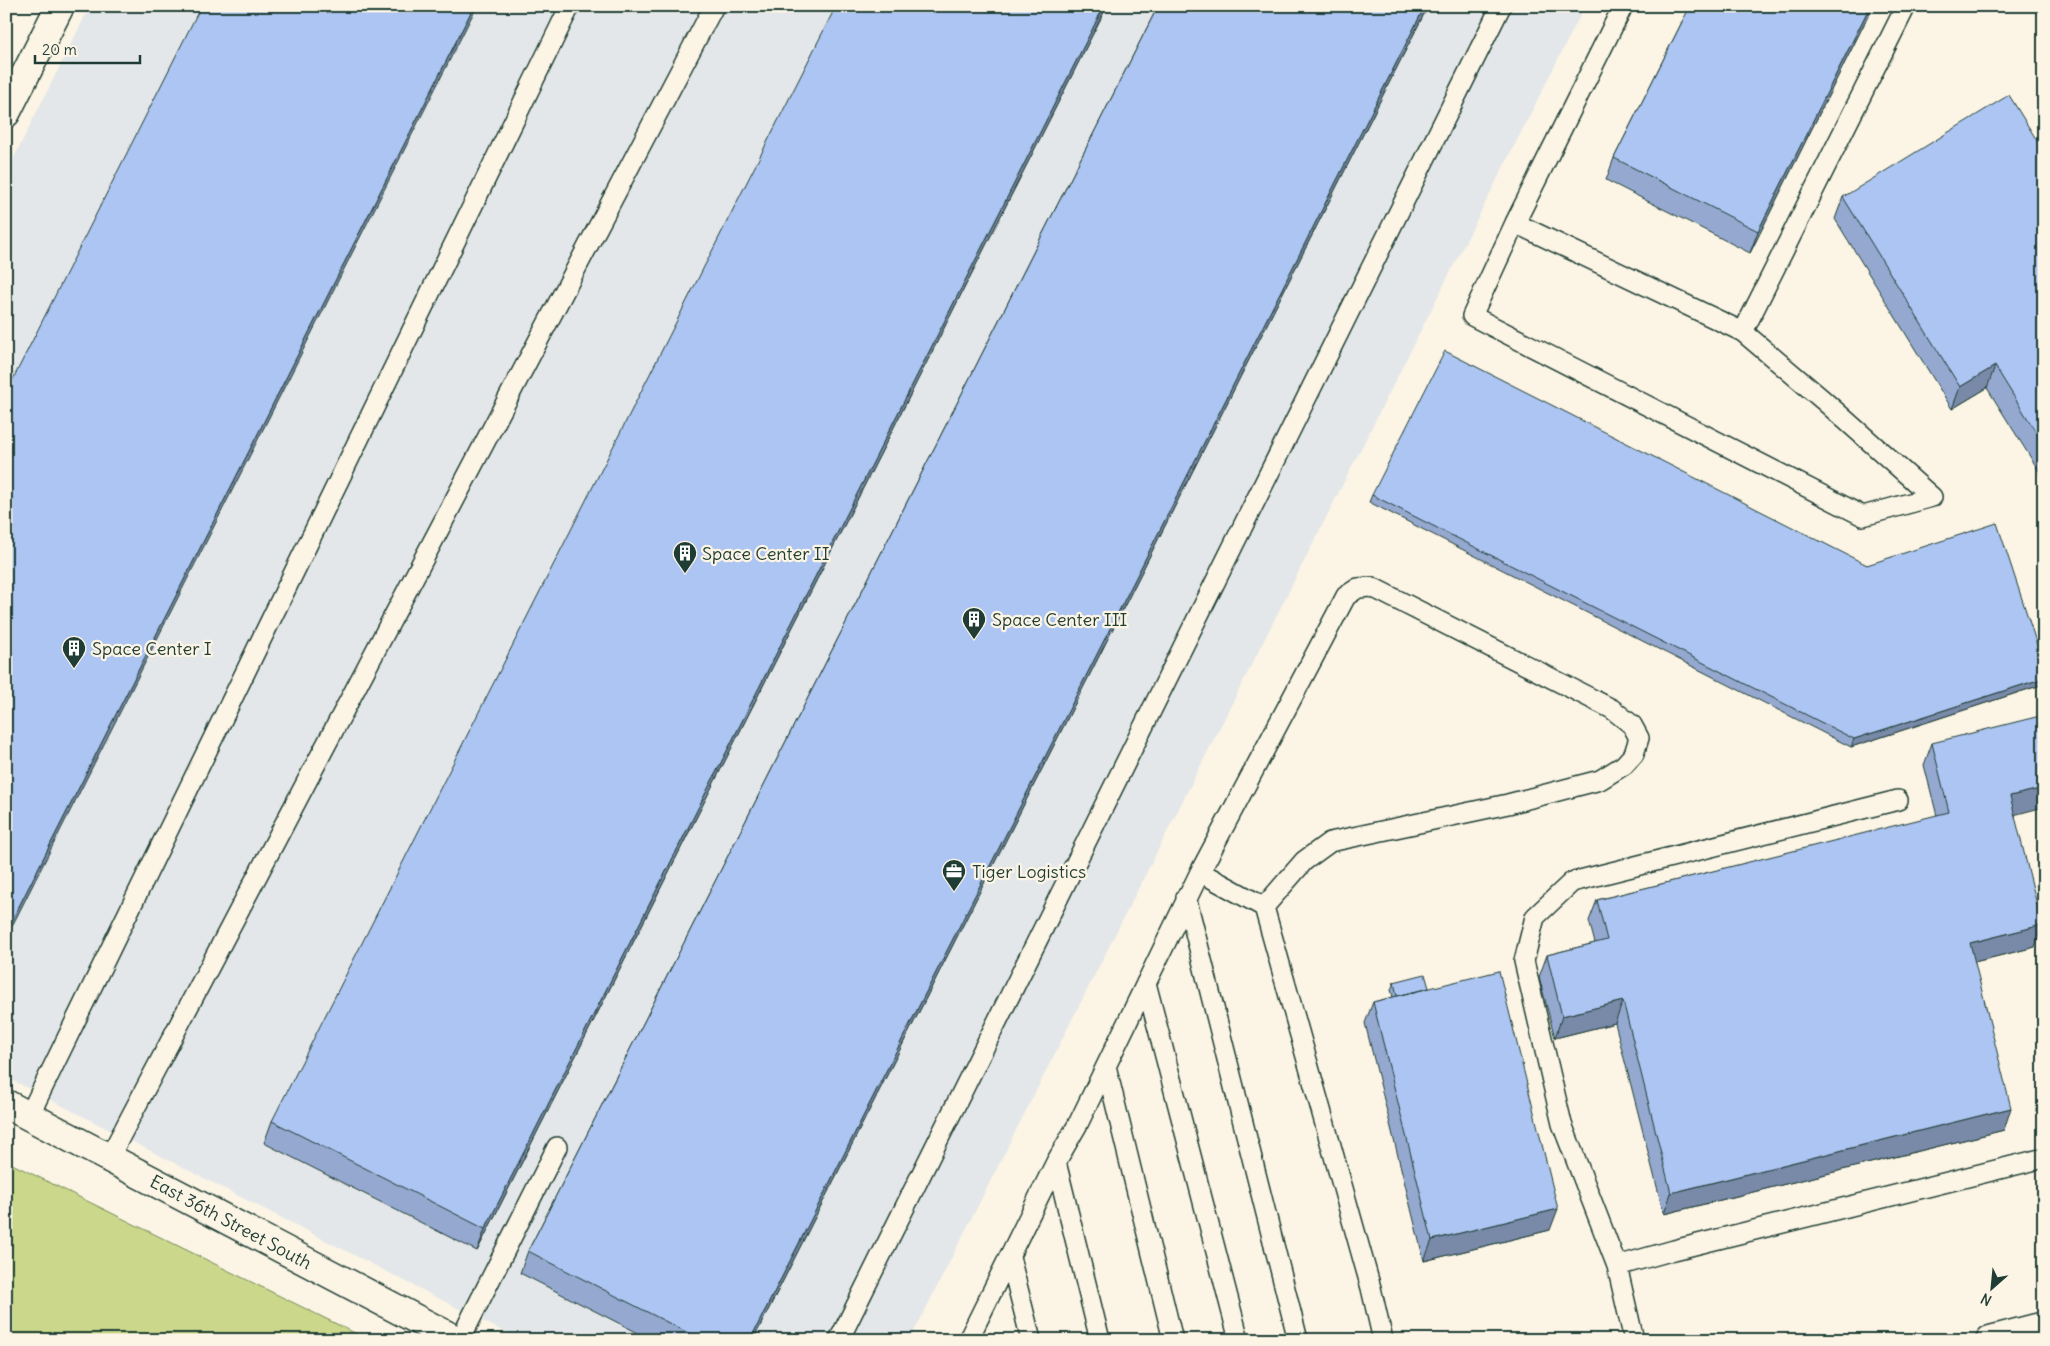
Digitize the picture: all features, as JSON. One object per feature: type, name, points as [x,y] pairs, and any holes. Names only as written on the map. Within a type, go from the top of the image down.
[{"type":"street","points":[[6,114],[60,6]]},
{"type":"street","name":"East 36th Street South","points":[[18,1110],[458,1340]]},
{"type":"street","points":[[1990,1340],[2044,1326]]},
{"type":"lane","points":[[18,1110],[570,6]]},
{"type":"lane","points":[[109,1158],[714,6]]},
{"type":"lane","points":[[839,1340],[1502,6]]},
{"type":"lane","points":[[1515,222],[1743,332],[1932,497],[1863,516],[1472,316],[1515,222],[1623,6]]},
{"type":"lane","points":[[1743,332],[1906,6]]},
{"type":"lane","points":[[968,1340],[1056,1162],[1078,1124],[1186,898],[1346,596],[1358,588],[1372,587],[1612,709],[1632,726],[1639,738],[1634,754],[1624,765],[1600,780],[1508,804],[1330,842],[1304,861],[1264,907]]},
{"type":"lane","points":[[1634,1340],[1616,1266],[1562,1124],[1524,961],[1535,917],[1572,882],[1898,800]]},
{"type":"lane","points":[[1200,872],[1264,907],[1368,1278],[1383,1340]]},
{"type":"lane","points":[[1186,898],[1298,1340]]},
{"type":"lane","points":[[1146,983],[1239,1340]]},
{"type":"lane","points":[[1106,1066],[1173,1340]]},
{"type":"lane","points":[[458,1340],[557,1147]]},
{"type":"lane","points":[[1616,1266],[2044,1158]]},
{"type":"lane","points":[[1056,1162],[1100,1340]]},
{"type":"lane","points":[[1010,1257],[1031,1340]]},
{"type":"shaded area","points":[[90,6],[1585,6],[910,1340],[520,1340],[6,1077],[6,173]]},
{"type":"green space","points":[[6,1161],[369,1340],[6,1340]]},
{"type":"building","name":"Space Center I","points":[[201,6],[474,6],[6,932],[6,393]]},
{"type":"building","name":"Space Center II","points":[[836,6],[1104,6],[485,1229],[272,1121]]},
{"type":"building","name":"Space Center III","points":[[1158,6],[1425,6],[750,1340],[702,1340],[528,1251]]},
{"type":"building","points":[[1690,6],[1870,6],[1758,231],[1614,158]]},
{"type":"building","points":[[2009,95],[2044,152],[2044,445],[1995,366],[1960,387],[1843,197]]},
{"type":"building","points":[[1445,351],[1867,565],[1997,523],[2044,666],[2044,678],[1854,739],[1372,495]]},
{"type":"building","points":[[2044,715],[2044,788],[2010,796],[2042,925],[1970,943],[2011,1108],[1671,1193],[1623,1001],[1562,1016],[1547,955],[1607,940],[1597,900],[1949,812],[1932,743]]},
{"type":"building","points":[[1499,971],[1558,1209],[1432,1240],[1373,1002]]},
{"type":"building","points":[[1425,974],[1429,988],[1397,996],[1394,982]]},
{"type":"place","name":"Space Center II","points":[[685,574]]},
{"type":"place","name":"Space Center III","points":[[974,640]]},
{"type":"place","name":"Space Center I","points":[[74,669]]},
{"type":"place","name":"Tiger Logistics","points":[[954,892]]}]
